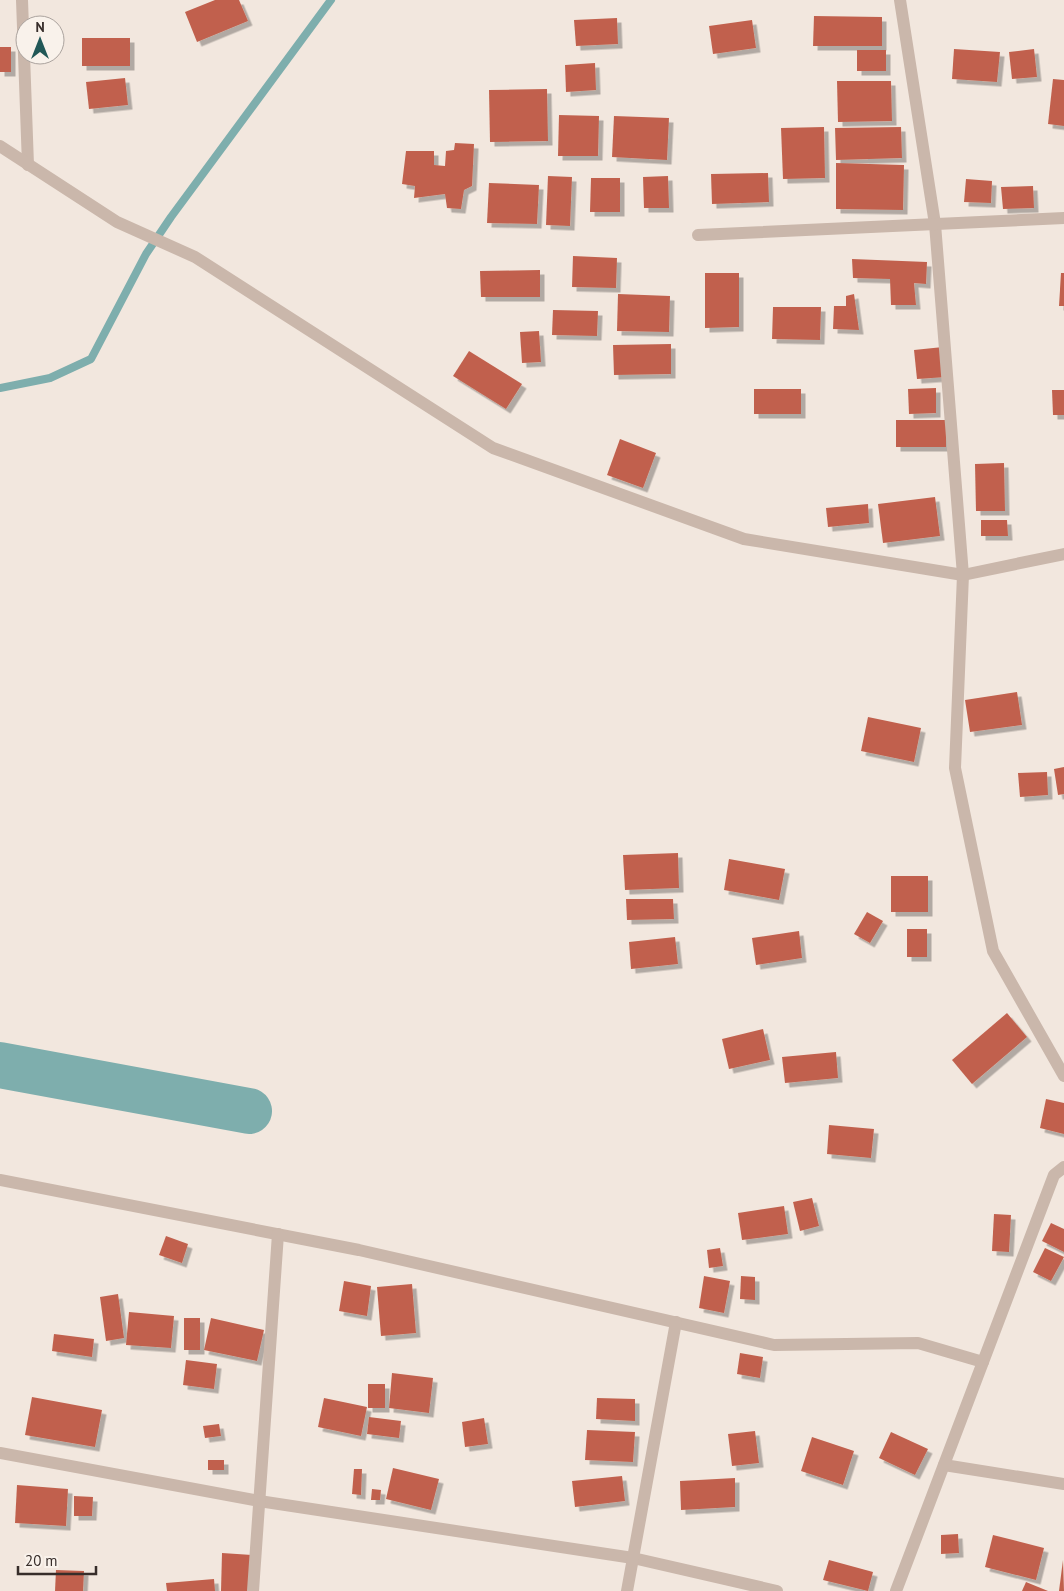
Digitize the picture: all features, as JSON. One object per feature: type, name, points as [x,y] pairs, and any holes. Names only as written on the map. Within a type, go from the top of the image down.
[{"type":"street","points":[[22,0],[28,165]]},
{"type":"street","points":[[900,0],[935,224],[963,575],[955,768],[993,951],[1064,1076]]},
{"type":"street","points":[[0,146],[117,222],[195,257],[493,448],[744,539],[963,575],[1064,554]]},
{"type":"street","points":[[698,235],[1064,218]]},
{"type":"street","points":[[896,1591],[1054,1175],[1064,1167]]},
{"type":"street","points":[[0,1180],[359,1250],[774,1345],[918,1343],[983,1362]]},
{"type":"street","points":[[253,1591],[278,1234]]},
{"type":"street","points":[[627,1591],[676,1322]]},
{"type":"street","points":[[0,1453],[259,1500],[633,1558],[777,1591]]},
{"type":"street","points":[[944,1465],[1064,1484]]},
{"type":"building","points":[[215,0],[239,0],[248,21],[197,42],[185,12]]},
{"type":"building","points":[[814,16],[882,17],[882,46],[813,46]]},
{"type":"building","points":[[617,18],[618,44],[576,46],[574,20]]},
{"type":"building","points":[[752,20],[756,48],[713,54],[709,26]]},
{"type":"building","points":[[82,38],[130,38],[130,66],[82,66]]},
{"type":"building","points":[[0,47],[11,47],[11,72],[0,72]]},
{"type":"building","points":[[954,49],[1000,52],[997,82],[952,79]]},
{"type":"building","points":[[1034,49],[1037,77],[1012,79],[1009,52]]},
{"type":"building","points":[[857,50],[886,50],[886,71],[857,71]]},
{"type":"building","points":[[595,63],[596,90],[566,92],[565,65]]},
{"type":"building","points":[[125,78],[128,105],[89,109],[86,82]]},
{"type":"building","points":[[1053,79],[1064,80],[1064,126],[1048,124]]},
{"type":"building","points":[[837,81],[891,81],[892,121],[838,122]]},
{"type":"building","points":[[547,89],[548,141],[490,142],[489,90]]},
{"type":"building","points":[[559,115],[599,116],[598,156],[558,156]]},
{"type":"building","points":[[614,116],[669,118],[667,160],[612,157]]},
{"type":"building","points":[[824,127],[825,178],[783,179],[781,128]]},
{"type":"building","points":[[901,127],[902,158],[836,160],[835,128]]},
{"type":"building","points":[[455,143],[474,144],[472,186],[464,190],[461,209],[447,208],[445,194],[414,198],[415,186],[402,184],[406,151],[434,151],[434,165],[445,166],[446,151],[454,150]]},
{"type":"building","points":[[836,163],[904,165],[903,210],[836,209]]},
{"type":"building","points":[[768,173],[769,202],[712,204],[711,174]]},
{"type":"building","points":[[548,176],[572,177],[570,226],[546,225]]},
{"type":"building","points":[[668,176],[669,208],[644,208],[643,177]]},
{"type":"building","points":[[591,178],[620,178],[620,212],[590,212]]},
{"type":"building","points":[[966,179],[992,181],[991,203],[964,202]]},
{"type":"building","points":[[489,183],[539,185],[537,224],[487,223]]},
{"type":"building","points":[[1033,186],[1034,208],[1003,209],[1001,187]]},
{"type":"building","points":[[573,256],[617,258],[616,288],[572,287]]},
{"type":"building","points":[[852,259],[927,262],[926,284],[914,283],[916,305],[891,305],[890,279],[853,278]]},
{"type":"building","points":[[540,270],[540,297],[481,297],[480,271]]},
{"type":"building","points":[[705,273],[739,273],[739,327],[705,328]]},
{"type":"building","points":[[1061,273],[1064,273],[1064,306],[1059,306]]},
{"type":"building","points":[[618,294],[670,296],[669,332],[617,331]]},
{"type":"building","points":[[854,294],[859,330],[833,329],[834,306],[846,306],[846,296]]},
{"type":"building","points":[[773,307],[821,307],[820,340],[772,339]]},
{"type":"building","points":[[553,310],[598,311],[597,336],[552,335]]},
{"type":"building","points":[[539,331],[541,362],[522,363],[520,332]]},
{"type":"building","points":[[671,344],[671,374],[614,375],[613,345]]},
{"type":"building","points":[[943,347],[946,377],[917,379],[914,350]]},
{"type":"building","points":[[469,351],[522,384],[506,409],[453,376]]},
{"type":"building","points":[[936,388],[936,413],[909,414],[908,389]]},
{"type":"building","points":[[754,389],[801,389],[801,414],[754,414]]},
{"type":"building","points":[[1052,390],[1064,390],[1064,415],[1053,415]]},
{"type":"building","points":[[896,420],[946,420],[946,447],[896,447]]},
{"type":"building","points":[[620,439],[656,453],[643,488],[607,475]]},
{"type":"building","points":[[1004,463],[1005,511],[976,511],[975,464]]},
{"type":"building","points":[[935,497],[940,536],[883,543],[878,504]]},
{"type":"building","points":[[868,504],[869,523],[828,527],[826,508]]},
{"type":"building","points":[[981,520],[1007,520],[1008,536],[981,536]]},
{"type":"building","points":[[1017,692],[1022,725],[970,732],[965,700]]},
{"type":"building","points":[[868,717],[921,728],[914,762],[861,751]]},
{"type":"building","points":[[1064,767],[1064,794],[1058,795],[1054,769]]},
{"type":"building","points":[[1047,772],[1048,795],[1020,797],[1018,773]]},
{"type":"building","points":[[678,853],[679,888],[625,890],[623,855]]},
{"type":"building","points":[[729,859],[785,869],[779,900],[724,890]]},
{"type":"building","points":[[891,876],[928,876],[928,912],[891,912]]},
{"type":"building","points":[[626,899],[673,899],[674,919],[627,920]]},
{"type":"building","points":[[867,912],[883,921],[870,943],[854,934]]},
{"type":"building","points":[[907,929],[927,929],[927,957],[907,957]]},
{"type":"building","points":[[799,931],[802,958],[756,965],[752,938]]},
{"type":"building","points":[[675,937],[678,964],[631,969],[629,942]]},
{"type":"building","points":[[1007,1013],[1027,1037],[972,1084],[952,1060]]},
{"type":"building","points":[[763,1029],[770,1060],[729,1069],[722,1039]]},
{"type":"building","points":[[836,1052],[838,1078],[785,1083],[782,1057]]},
{"type":"building","points":[[1046,1099],[1064,1103],[1064,1134],[1040,1128]]},
{"type":"building","points":[[829,1125],[874,1129],[871,1158],[827,1154]]},
{"type":"building","points":[[812,1198],[819,1226],[800,1231],[793,1202]]},
{"type":"building","points":[[784,1206],[788,1234],[742,1240],[738,1213]]},
{"type":"building","points":[[994,1214],[1011,1215],[1009,1252],[992,1251]]},
{"type":"building","points":[[1051,1223],[1064,1229],[1064,1252],[1042,1241]]},
{"type":"building","points":[[166,1236],[188,1244],[182,1263],[159,1255]]},
{"type":"building","points":[[720,1248],[723,1266],[709,1268],[707,1250]]},
{"type":"building","points":[[1045,1248],[1064,1257],[1051,1281],[1033,1272]]},
{"type":"building","points":[[704,1276],[730,1281],[724,1313],[699,1308]]},
{"type":"building","points":[[741,1276],[755,1277],[755,1300],[740,1299]]},
{"type":"building","points":[[344,1281],[371,1286],[367,1316],[339,1311]]},
{"type":"building","points":[[412,1284],[416,1333],[381,1336],[377,1287]]},
{"type":"building","points":[[118,1294],[124,1338],[106,1341],[100,1297]]},
{"type":"building","points":[[129,1312],[174,1316],[171,1348],[126,1345]]},
{"type":"building","points":[[184,1318],[200,1318],[200,1350],[184,1350]]},
{"type":"building","points":[[211,1318],[264,1330],[257,1361],[204,1350]]},
{"type":"building","points":[[54,1334],[94,1339],[92,1357],[52,1351]]},
{"type":"building","points":[[740,1353],[763,1357],[760,1378],[737,1374]]},
{"type":"building","points":[[186,1360],[217,1364],[214,1389],[183,1385]]},
{"type":"building","points":[[392,1373],[433,1378],[429,1413],[389,1408]]},
{"type":"building","points":[[368,1384],[385,1384],[385,1408],[368,1408]]},
{"type":"building","points":[[32,1397],[102,1410],[95,1447],[25,1435]]},
{"type":"building","points":[[324,1398],[367,1407],[361,1436],[318,1427]]},
{"type":"building","points":[[597,1398],[635,1399],[635,1421],[596,1419]]},
{"type":"building","points":[[369,1417],[401,1421],[399,1438],[367,1434]]},
{"type":"building","points":[[484,1418],[488,1444],[465,1447],[462,1422]]},
{"type":"building","points":[[219,1424],[221,1436],[205,1438],[203,1426]]},
{"type":"building","points":[[587,1430],[635,1432],[633,1462],[585,1460]]},
{"type":"building","points":[[755,1431],[759,1463],[732,1466],[728,1434]]},
{"type":"building","points":[[891,1432],[928,1449],[915,1475],[879,1458]]},
{"type":"building","points":[[812,1437],[854,1451],[843,1485],[801,1471]]},
{"type":"building","points":[[208,1460],[224,1460],[224,1470],[208,1470]]},
{"type":"building","points":[[393,1468],[439,1479],[431,1510],[386,1499]]},
{"type":"building","points":[[354,1469],[362,1469],[361,1495],[352,1494]]},
{"type":"building","points":[[622,1476],[625,1501],[575,1507],[572,1481]]},
{"type":"building","points":[[735,1478],[735,1507],[681,1510],[680,1481]]},
{"type":"building","points":[[17,1485],[68,1489],[66,1526],[15,1523]]},
{"type":"building","points":[[372,1489],[381,1490],[380,1500],[371,1500]]},
{"type":"building","points":[[74,1496],[93,1497],[92,1516],[74,1516]]},
{"type":"building","points":[[958,1534],[959,1553],[941,1554],[941,1535]]},
{"type":"building","points":[[993,1535],[1044,1548],[1036,1580],[985,1567]]},
{"type":"building","points":[[222,1553],[252,1555],[251,1591],[221,1591]]},
{"type":"building","points":[[829,1560],[873,1572],[868,1591],[823,1580]]},
{"type":"building","points":[[1063,1560],[1064,1591],[1059,1591]]},
{"type":"building","points":[[56,1570],[84,1571],[83,1591],[55,1591]]},
{"type":"building","points":[[214,1579],[215,1591],[167,1591],[166,1583]]},
{"type":"building","points":[[1026,1582],[1048,1591],[1022,1591]]},
{"type":"waterway","points":[[0,388],[50,378],[91,359],[146,254],[171,217],[331,0]]},
{"type":"waterway","points":[[0,1065],[249,1111]]}]
